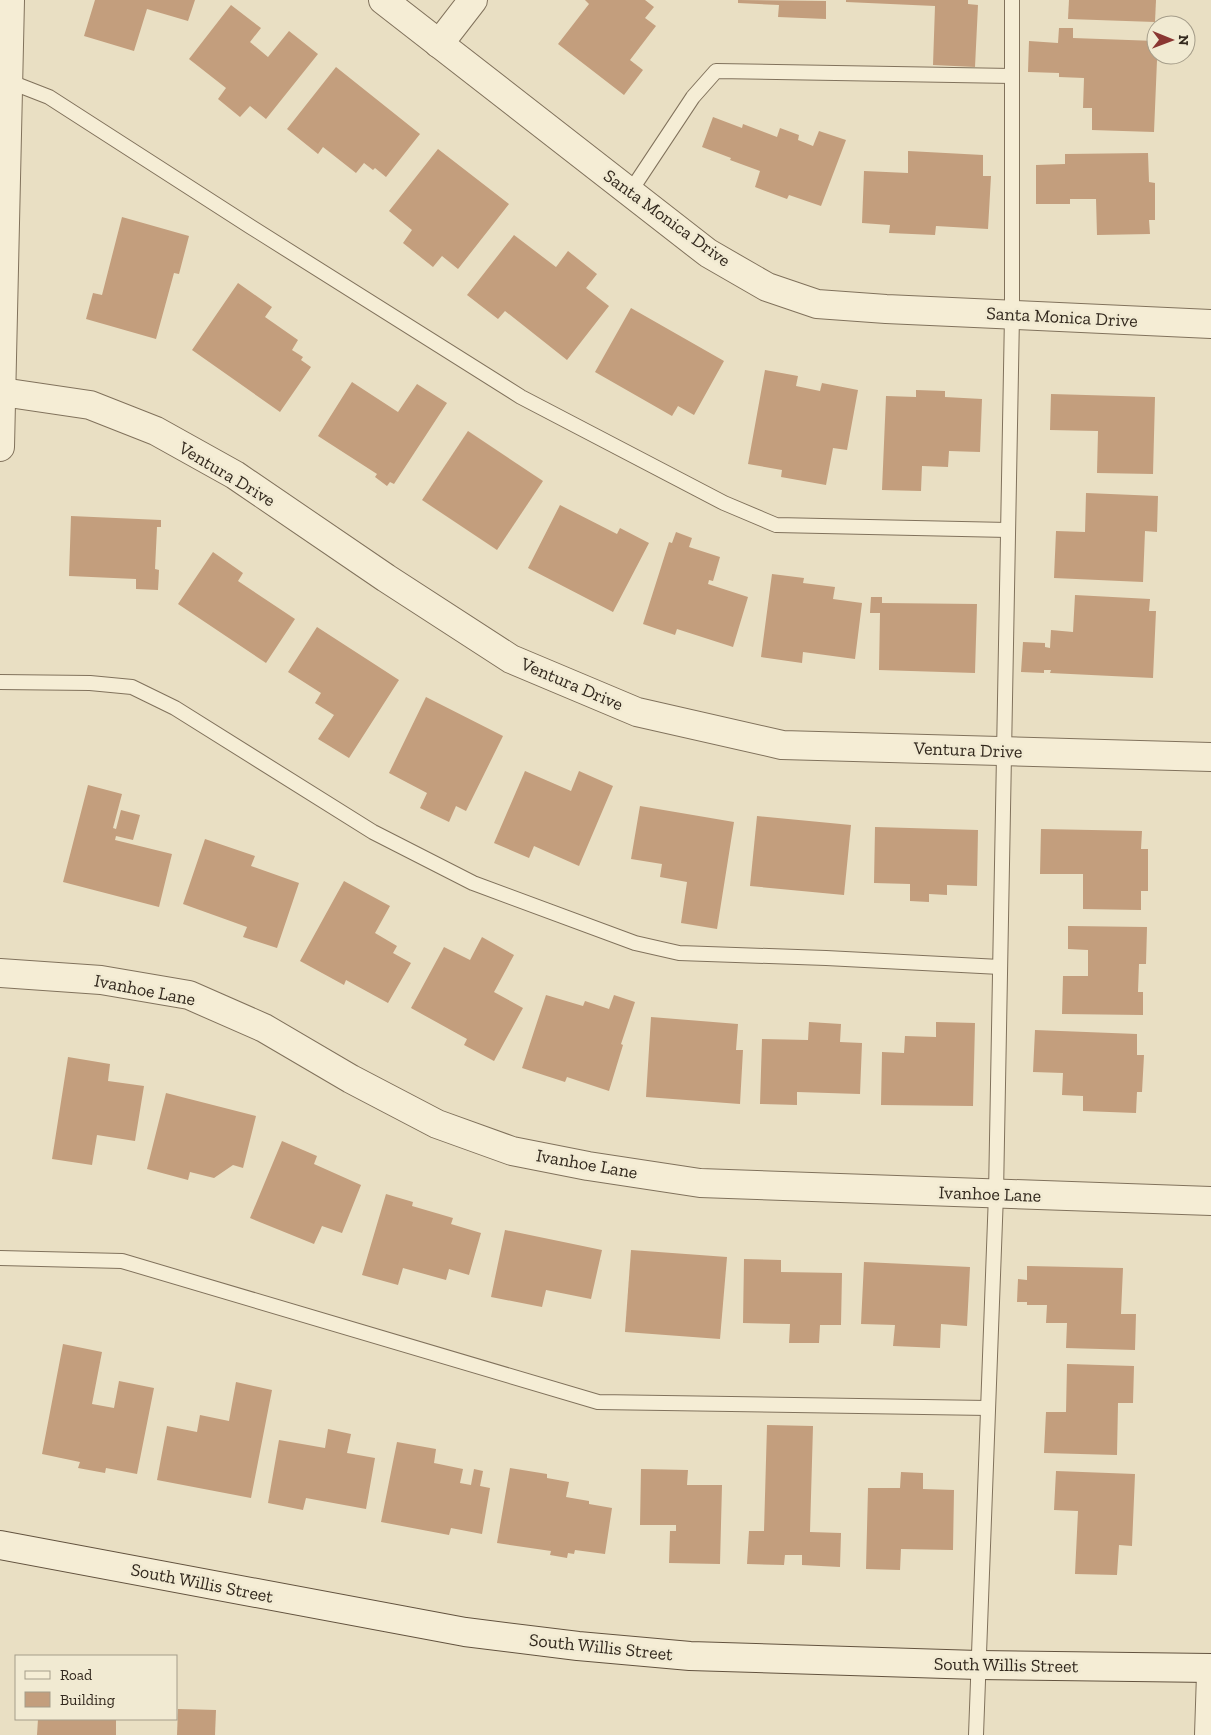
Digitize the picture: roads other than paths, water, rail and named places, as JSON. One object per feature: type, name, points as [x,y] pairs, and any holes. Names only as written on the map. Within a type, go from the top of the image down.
[{"type":"street","points":[[0,447],[10,0]]},
{"type":"street","name":"Santa Monica Drive","points":[[383,0],[708,253],[766,287],[817,304],[1211,324]]},
{"type":"street","points":[[439,44],[473,0]]},
{"type":"street","name":"Ventura Drive","points":[[1,400],[90,405],[156,431],[235,475],[394,583],[511,659],[637,712],[782,745],[1211,757]]},
{"type":"street","name":"Ivanhoe Lane","points":[[0,972],[101,980],[189,996],[264,1028],[350,1078],[437,1124],[512,1151],[588,1166],[700,1183],[1211,1201]]},
{"type":"street","name":"South Willis Street","points":[[0,1546],[465,1632],[568,1645],[690,1656],[978,1665],[1211,1668]]},
{"type":"street","points":[[1209,1735],[1211,1674]]},
{"type":"lane","points":[[976,1735],[996,1194],[1012,315],[1012,0]]},
{"type":"lane","points":[[630,192],[693,97],[716,71],[1012,76]]},
{"type":"lane","points":[[8,80],[49,97],[251,227],[521,396],[724,503],[776,525],[1008,530]]},
{"type":"lane","points":[[0,682],[90,683],[132,687],[175,708],[382,837],[473,882],[635,943],[679,953],[826,958],[1000,968]]},
{"type":"lane","points":[[0,1258],[122,1261],[598,1402],[988,1408]]}]
